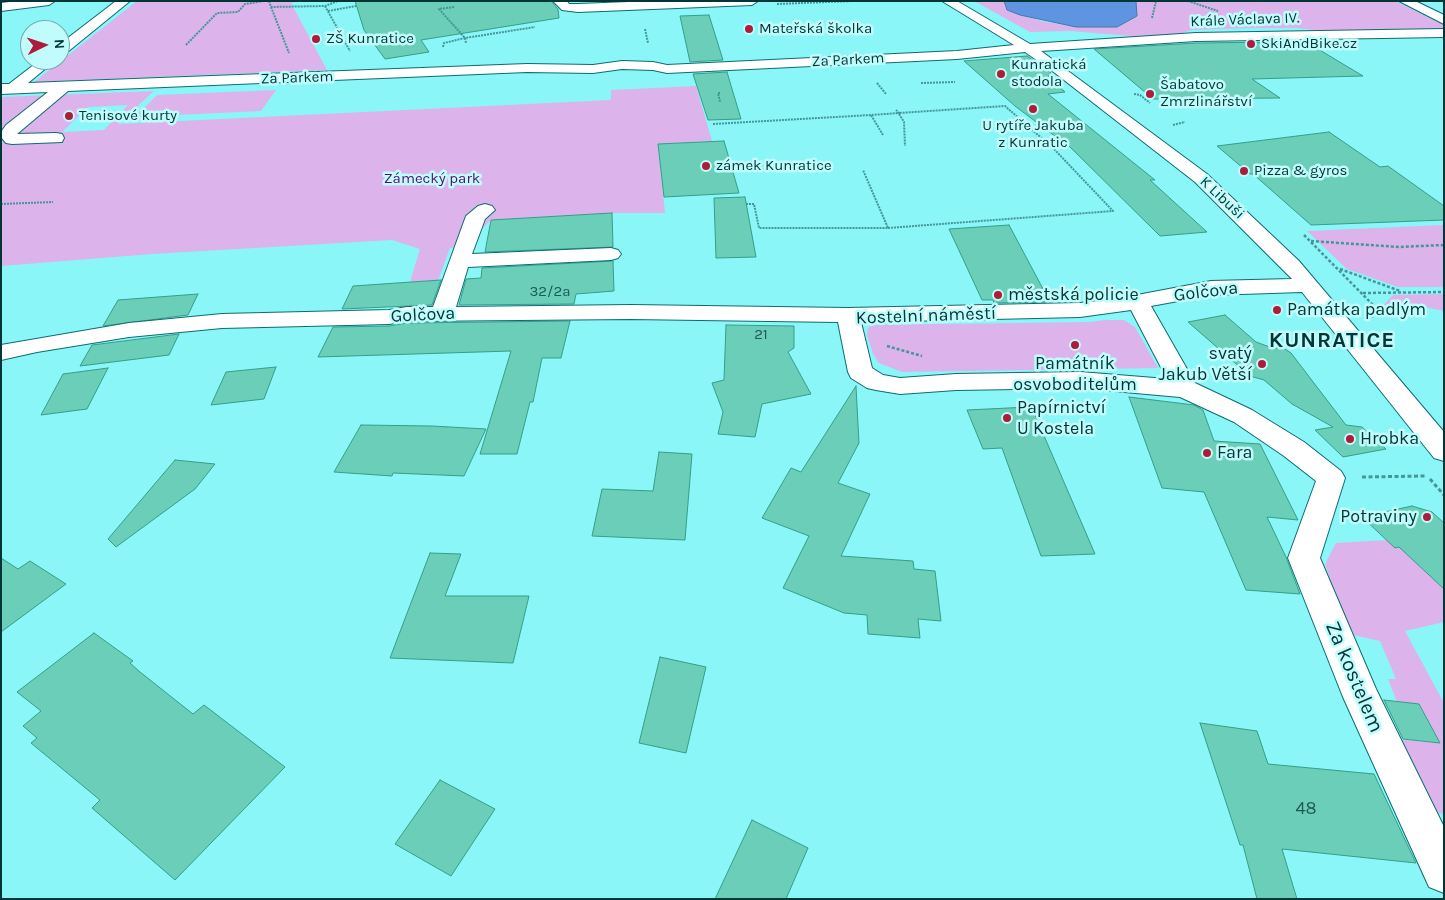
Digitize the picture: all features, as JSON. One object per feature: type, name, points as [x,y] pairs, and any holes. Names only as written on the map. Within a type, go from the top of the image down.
[{"type":"street","points":[[1,7],[49,1]]},
{"type":"street","points":[[70,43],[124,1]]},
{"type":"street","points":[[562,4],[624,6],[752,1]]},
{"type":"street","name":"K Libuši","points":[[948,1],[1028,48],[1077,82],[1194,172],[1266,239],[1431,421],[1444,451]]},
{"type":"street","points":[[1405,1],[1444,20]]},
{"type":"street","name":"Krále Václava IV.","points":[[1028,48],[1278,34],[1444,33]]},
{"type":"street","name":"Za Parkem","points":[[6,89],[527,68],[593,69],[605,75],[623,77],[642,76],[660,68],[957,55],[1028,48]]},
{"type":"street","points":[[6,89],[34,70]]},
{"type":"street","points":[[56,138],[12,139],[8,135],[12,128],[63,87]]},
{"type":"street","points":[[442,314],[476,216],[485,210]]},
{"type":"street","points":[[460,261],[611,254]]},
{"type":"street","name":"Golčova","points":[[1138,302],[1211,288],[1309,285]]},
{"type":"street","points":[[1138,302],[1185,388]]},
{"type":"street","name":"Kostelní náměstí","points":[[1138,302],[1080,310],[848,315],[860,372],[876,382],[900,386],[956,382],[1080,380],[1185,388],[1243,416],[1294,449],[1331,478]]},
{"type":"street","name":"Golčova","points":[[1,353],[129,330],[177,324],[442,314],[631,312],[848,315]]},
{"type":"street","name":"Za kostelem","points":[[1331,478],[1304,558],[1361,697],[1444,872]]},
{"type":"path","points":[[186,45],[216,13],[238,12],[245,4],[264,1]]},
{"type":"path","points":[[269,1],[290,54]]},
{"type":"path","points":[[271,7],[325,6],[338,1]]},
{"type":"path","points":[[1188,1],[1219,12]]},
{"type":"path","points":[[325,6],[353,54]]},
{"type":"path","points":[[328,11],[356,6]]},
{"type":"path","points":[[624,6],[643,19],[660,68]]},
{"type":"path","points":[[454,7],[439,9],[464,38],[466,43]]},
{"type":"path","points":[[440,53],[444,43],[535,27]]},
{"type":"path","points":[[713,124],[1005,106],[1054,149],[1113,211],[888,228],[759,228],[754,204],[746,204]]},
{"type":"path","points":[[896,110],[904,122],[906,146]]},
{"type":"path","points":[[871,115],[883,135]]},
{"type":"path","points":[[863,170],[888,228]]},
{"type":"path","points":[[1,204],[53,202]]},
{"type":"path","points":[[1310,241],[1399,247],[1444,245]]},
{"type":"path","points":[[1403,292],[1337,268],[1362,292],[1403,292],[1444,292]]},
{"type":"path","points":[[1331,478],[1428,476]]},
{"type":"green space","points":[[137,1],[300,1],[291,3],[327,70],[34,82],[49,70],[70,70],[70,54]]},
{"type":"green space","points":[[974,1],[1004,1],[1007,10],[1041,21],[1076,27],[1117,27],[1137,16],[1136,1],[1395,1],[1444,25],[1444,29],[1323,31],[1297,28],[1247,28],[1191,30],[1180,34],[1143,37],[1070,31],[1030,32]]},
{"type":"green space","name":"Zámecký park","points":[[696,86],[712,141],[658,144],[665,213],[612,213],[491,220],[465,246],[450,248],[438,280],[410,282],[420,249],[392,240],[152,254],[1,266],[1,97],[154,91],[118,124],[611,100],[611,90]],"holes":[[[128,105],[104,130],[62,132],[88,107]]]},
{"type":"green space","points":[[276,90],[261,111],[135,117],[157,95]]},
{"type":"green space","points":[[1444,225],[1444,287],[1398,287],[1347,269],[1307,231]]},
{"type":"green space","points":[[1444,294],[1444,311],[1425,307],[1383,306],[1393,295]]},
{"type":"green space","points":[[1124,320],[1135,327],[1158,368],[902,372],[879,363],[873,354],[867,335],[868,328],[873,325],[1090,322]]},
{"type":"green space","points":[[1387,540],[1406,545],[1444,589],[1444,622],[1405,631],[1444,703],[1444,814],[1430,812],[1395,739],[1440,743],[1419,704],[1397,702],[1388,679],[1396,679],[1380,641],[1349,634],[1325,564],[1336,543]]},
{"type":"water","points":[[1004,1],[1136,1],[1137,16],[1117,27],[1076,27],[1020,15],[1007,10]]},
{"type":"building","points":[[355,1],[551,1],[558,9],[559,18],[421,40],[429,52],[385,59],[364,30]]},
{"type":"building","points":[[709,15],[723,60],[690,62],[680,16]]},
{"type":"building","points":[[1277,42],[1282,44],[1308,43],[1363,76],[1252,79],[1280,98],[1153,99],[1094,49],[1196,43]]},
{"type":"building","points":[[1027,56],[1051,73],[1048,76],[1065,92],[1048,94],[1155,180],[1150,180],[1207,232],[1160,236],[1063,140],[1060,140],[1015,106],[964,61]]},
{"type":"building","points":[[727,72],[741,119],[708,120],[693,74]]},
{"type":"building","points":[[1329,132],[1380,167],[1388,166],[1444,206],[1444,220],[1311,225],[1253,174],[1250,174],[1217,146]]},
{"type":"building","name":"zámek Kunratice","points":[[724,141],[739,193],[664,197],[658,144]]},
{"type":"building","points":[[745,197],[756,257],[716,258],[714,198]]},
{"type":"building","points":[[612,213],[613,247],[485,252],[491,220]]},
{"type":"building","points":[[1009,225],[1050,302],[994,303],[993,300],[982,300],[949,229]]},
{"type":"building","points":[[613,261],[614,291],[576,294],[574,304],[459,305],[466,279],[481,278],[482,268]]},
{"type":"building","points":[[441,280],[432,305],[342,309],[353,286]]},
{"type":"building","points":[[198,294],[188,315],[103,326],[118,300]]},
{"type":"building","name":"svatý Jakub Větší","points":[[1225,315],[1256,342],[1275,349],[1280,346],[1291,353],[1346,425],[1362,427],[1386,449],[1343,457],[1315,430],[1333,427],[1292,404],[1264,380],[1250,376],[1188,322]]},
{"type":"building","points":[[570,321],[561,358],[542,358],[533,402],[530,402],[517,454],[480,454],[511,351],[318,357],[333,327],[389,326],[407,323]]},
{"type":"building","points":[[726,325],[794,326],[794,348],[788,352],[811,394],[762,404],[755,437],[718,434],[723,412],[712,383],[724,380]]},
{"type":"building","points":[[179,334],[169,355],[80,366],[92,345]]},
{"type":"building","points":[[276,367],[264,399],[211,405],[226,372]]},
{"type":"building","points":[[108,368],[87,409],[41,415],[63,374]]},
{"type":"building","points":[[856,386],[859,443],[838,483],[870,494],[841,556],[913,561],[914,569],[935,571],[941,621],[918,619],[920,638],[868,634],[867,615],[844,613],[783,588],[809,536],[762,518],[791,468],[801,472]]},
{"type":"building","name":"Fara","points":[[1129,397],[1194,405],[1203,410],[1214,441],[1260,444],[1298,520],[1267,517],[1286,557],[1300,594],[1246,590],[1204,492],[1162,488]]},
{"type":"building","points":[[1032,408],[1095,554],[1041,556],[1002,448],[983,449],[967,410]]},
{"type":"building","points":[[361,425],[486,429],[464,476],[393,473],[392,476],[334,472]]},
{"type":"building","points":[[659,452],[692,454],[685,540],[592,536],[602,489],[653,491]]},
{"type":"building","points":[[175,460],[215,464],[195,489],[116,547],[108,539]]},
{"type":"building","points":[[1412,506],[1432,512],[1444,523],[1444,589],[1399,547],[1395,548],[1362,517]]},
{"type":"building","points":[[430,553],[461,554],[445,596],[529,596],[513,663],[390,658]]},
{"type":"building","points":[[1,558],[18,569],[30,561],[66,584],[1,632]]},
{"type":"building","points":[[94,633],[133,661],[130,663],[140,672],[193,714],[204,705],[285,767],[175,880],[92,808],[100,800],[31,743],[37,738],[23,726],[41,711],[17,692]]},
{"type":"building","points":[[660,657],[706,667],[686,753],[639,743]]},
{"type":"building","points":[[1384,700],[1419,704],[1440,743],[1403,739]]},
{"type":"building","points":[[1200,723],[1257,731],[1268,764],[1374,774],[1416,863],[1282,849],[1297,899],[1257,899],[1243,845],[1240,845]]},
{"type":"building","points":[[440,780],[495,809],[451,876],[395,844]]},
{"type":"building","points":[[752,820],[808,848],[786,899],[715,899]]},
{"type":"place","name":"Mateřská školka","points":[[749,29]]},
{"type":"place","name":"ZŠ Kunratice","points":[[316,39]]},
{"type":"place","name":"SkiAndBike.cz","points":[[1251,44]]},
{"type":"place","name":"Kunratická stodola","points":[[1001,74]]},
{"type":"place","name":"Šabatovo Zmrzlinářství","points":[[1150,94]]},
{"type":"place","name":"U rytíře Jakuba z Kunratic","points":[[1033,109]]},
{"type":"place","name":"Tenisové kurty","points":[[69,116]]},
{"type":"place","name":"zámek Kunratice","points":[[706,166]]},
{"type":"place","name":"Pizza & gyros","points":[[1244,171]]},
{"type":"place","name":"městská policie","points":[[998,295]]},
{"type":"place","name":"Památka padlým","points":[[1277,310]]},
{"type":"place","name":"Památník osvoboditelům","points":[[1075,345]]},
{"type":"place","name":"svatý Jakub Větší","points":[[1262,364]]},
{"type":"place","name":"Papírnictví U Kostela","points":[[1007,418]]},
{"type":"place","name":"Hrobka","points":[[1350,439]]},
{"type":"place","name":"Fara","points":[[1207,453]]},
{"type":"place","name":"Potraviny","points":[[1427,517]]},
{"type":"district","name":"KUNRATICE","points":[[1332,341]]}]
